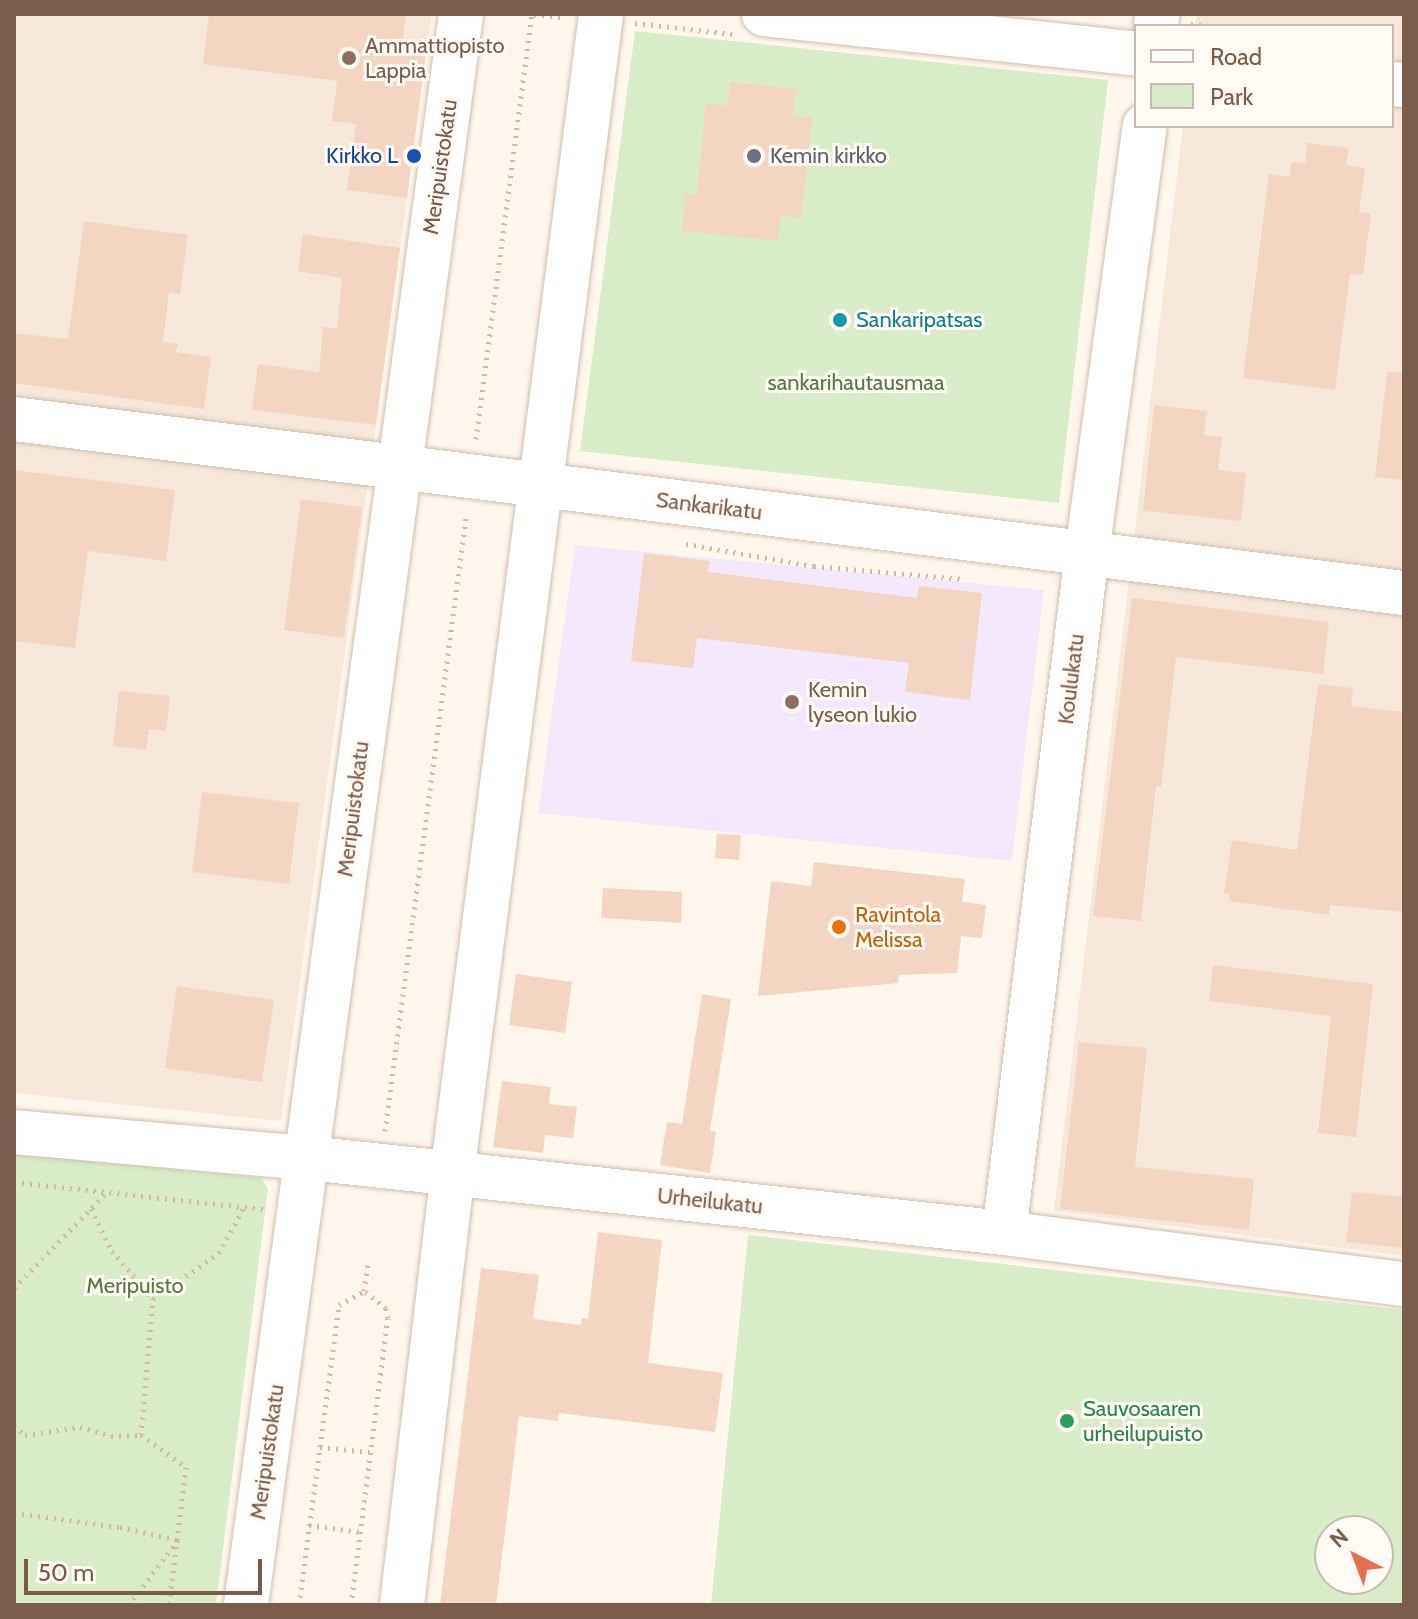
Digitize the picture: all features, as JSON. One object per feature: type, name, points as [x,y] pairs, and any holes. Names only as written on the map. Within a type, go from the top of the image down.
[{"type":"street","name":"Meripuistokatu","points":[[246,1605],[308,1158],[397,467],[461,14]]},
{"type":"street","points":[[402,1605],[453,1175],[601,14]]},
{"type":"street","points":[[764,14],[1134,54]]},
{"type":"street","name":"Koulukatu","points":[[1004,1233],[1087,553],[1145,128]]},
{"type":"street","name":"Sankarikatu","points":[[14,419],[1404,593]]},
{"type":"street","name":"Urheilukatu","points":[[14,1132],[308,1158],[1004,1233],[1404,1284]]},
{"type":"path","points":[[476,444],[532,14]]},
{"type":"path","points":[[1168,21],[1193,24]]},
{"type":"path","points":[[383,1144],[466,517]]},
{"type":"path","points":[[682,544],[814,566],[973,580]]},
{"type":"path","points":[[14,1182],[273,1210]]},
{"type":"path","points":[[14,1288],[107,1192]]},
{"type":"path","points":[[153,1299],[219,1253],[244,1207]]},
{"type":"path","points":[[91,1209],[112,1251],[153,1299],[141,1435]]},
{"type":"path","points":[[364,1291],[368,1261]]},
{"type":"path","points":[[299,1605],[339,1305],[364,1291]]},
{"type":"path","points":[[351,1605],[388,1318],[386,1308],[364,1291]]},
{"type":"path","points":[[14,1426],[25,1435],[80,1427],[111,1436],[141,1435],[186,1467],[169,1605]]},
{"type":"path","points":[[320,1447],[371,1452]]},
{"type":"path","points":[[14,1513],[120,1527],[178,1540]]},
{"type":"path","points":[[309,1525],[361,1532]]},
{"type":"path","points":[[129,1605],[178,1540]]},
{"type":"shaded area","points":[[14,14],[432,14],[281,1121],[14,1093]]},
{"type":"shaded area","points":[[1197,14],[1404,14],[1404,1256],[1054,1211],[1183,128],[1394,128],[1394,24],[1195,24]]},
{"type":"shaded area","name":"Kemin lyseon lukio","points":[[575,545],[1044,590],[1012,861],[538,813]]},
{"type":"green space","name":"sankarihautausmaa","points":[[635,31],[1108,80],[1059,503],[580,451]]},
{"type":"green space","name":"Meripuisto","points":[[14,1153],[261,1178],[268,1188],[216,1605],[14,1605]]},
{"type":"green space","name":"Sauvosaaren urheilupuisto","points":[[748,1235],[1404,1310],[1404,1605],[711,1605]]},
{"type":"building","points":[[209,14],[406,14],[403,40],[427,43],[407,198],[347,190],[356,124],[332,121],[337,81],[203,64]]},
{"type":"building","name":"Kemin kirkko","points":[[730,82],[796,89],[793,116],[812,118],[801,218],[781,216],[778,241],[682,231],[685,194],[697,195],[706,103],[727,106]]},
{"type":"building","points":[[1307,143],[1349,148],[1346,165],[1365,168],[1359,212],[1371,213],[1363,275],[1350,274],[1335,390],[1243,378],[1269,174],[1289,177],[1292,162],[1305,164]]},
{"type":"building","points":[[84,221],[188,235],[180,294],[169,292],[163,342],[178,344],[176,352],[211,357],[204,409],[14,383],[14,333],[68,339]]},
{"type":"building","points":[[303,234],[400,248],[376,425],[252,410],[258,364],[319,372],[323,327],[337,328],[342,278],[298,271]]},
{"type":"building","points":[[1387,372],[1404,373],[1404,480],[1375,477]]},
{"type":"building","points":[[1154,405],[1207,411],[1204,435],[1222,437],[1218,470],[1246,473],[1241,521],[1143,511]]},
{"type":"building","points":[[14,470],[175,490],[166,561],[88,551],[75,648],[14,641]]},
{"type":"building","points":[[301,499],[362,507],[344,638],[284,630]]},
{"type":"building","points":[[644,553],[710,561],[708,572],[917,598],[919,586],[982,593],[970,700],[905,692],[909,663],[697,638],[693,668],[631,661]]},
{"type":"building","points":[[1132,598],[1329,622],[1323,674],[1176,657],[1161,787],[1156,786],[1141,921],[1093,916]]},
{"type":"building","points":[[1318,684],[1353,688],[1351,706],[1404,712],[1404,912],[1330,905],[1329,915],[1229,901],[1230,894],[1224,893],[1232,840],[1297,850]]},
{"type":"building","points":[[119,691],[170,696],[166,731],[149,729],[146,750],[113,746]]},
{"type":"building","points":[[202,792],[299,803],[289,884],[192,872]]},
{"type":"building","points":[[717,834],[741,835],[739,860],[715,858]]},
{"type":"building","points":[[814,862],[965,879],[962,902],[986,905],[982,938],[961,936],[957,973],[899,975],[898,983],[758,996],[771,881],[811,886]]},
{"type":"building","points":[[603,888],[682,892],[681,923],[601,918]]},
{"type":"building","points":[[1213,965],[1373,984],[1356,1137],[1318,1133],[1331,1016],[1209,1001]]},
{"type":"building","points":[[516,974],[572,982],[565,1033],[509,1025]]},
{"type":"building","points":[[177,986],[274,1000],[262,1082],[165,1068]]},
{"type":"building","points":[[702,994],[731,999],[710,1131],[716,1132],[710,1173],[660,1165],[667,1122],[682,1124]]},
{"type":"building","points":[[1079,1042],[1147,1048],[1135,1167],[1254,1179],[1249,1230],[1060,1209]]},
{"type":"building","points":[[502,1081],[551,1087],[549,1104],[577,1107],[573,1138],[545,1135],[543,1153],[493,1147]]},
{"type":"building","points":[[1352,1192],[1404,1197],[1404,1248],[1346,1242]]},
{"type":"building","points":[[598,1232],[662,1240],[648,1363],[723,1373],[715,1432],[559,1413],[558,1421],[519,1416],[496,1605],[440,1605],[481,1268],[539,1275],[533,1319],[581,1325],[582,1318],[588,1319]]},
{"type":"place","name":"Ammattiopisto Lappia","points":[[349,58]]},
{"type":"place","name":"Kirkko L","points":[[414,156]]},
{"type":"place","name":"Kemin kirkko","points":[[754,156]]},
{"type":"place","name":"Sankaripatsas","points":[[840,320]]},
{"type":"place","name":"Kemin lyseon lukio","points":[[792,702]]},
{"type":"place","name":"Ravintola Melissa","points":[[839,927]]},
{"type":"place","name":"Sauvosaaren urheilupuisto","points":[[1067,1421]]}]
